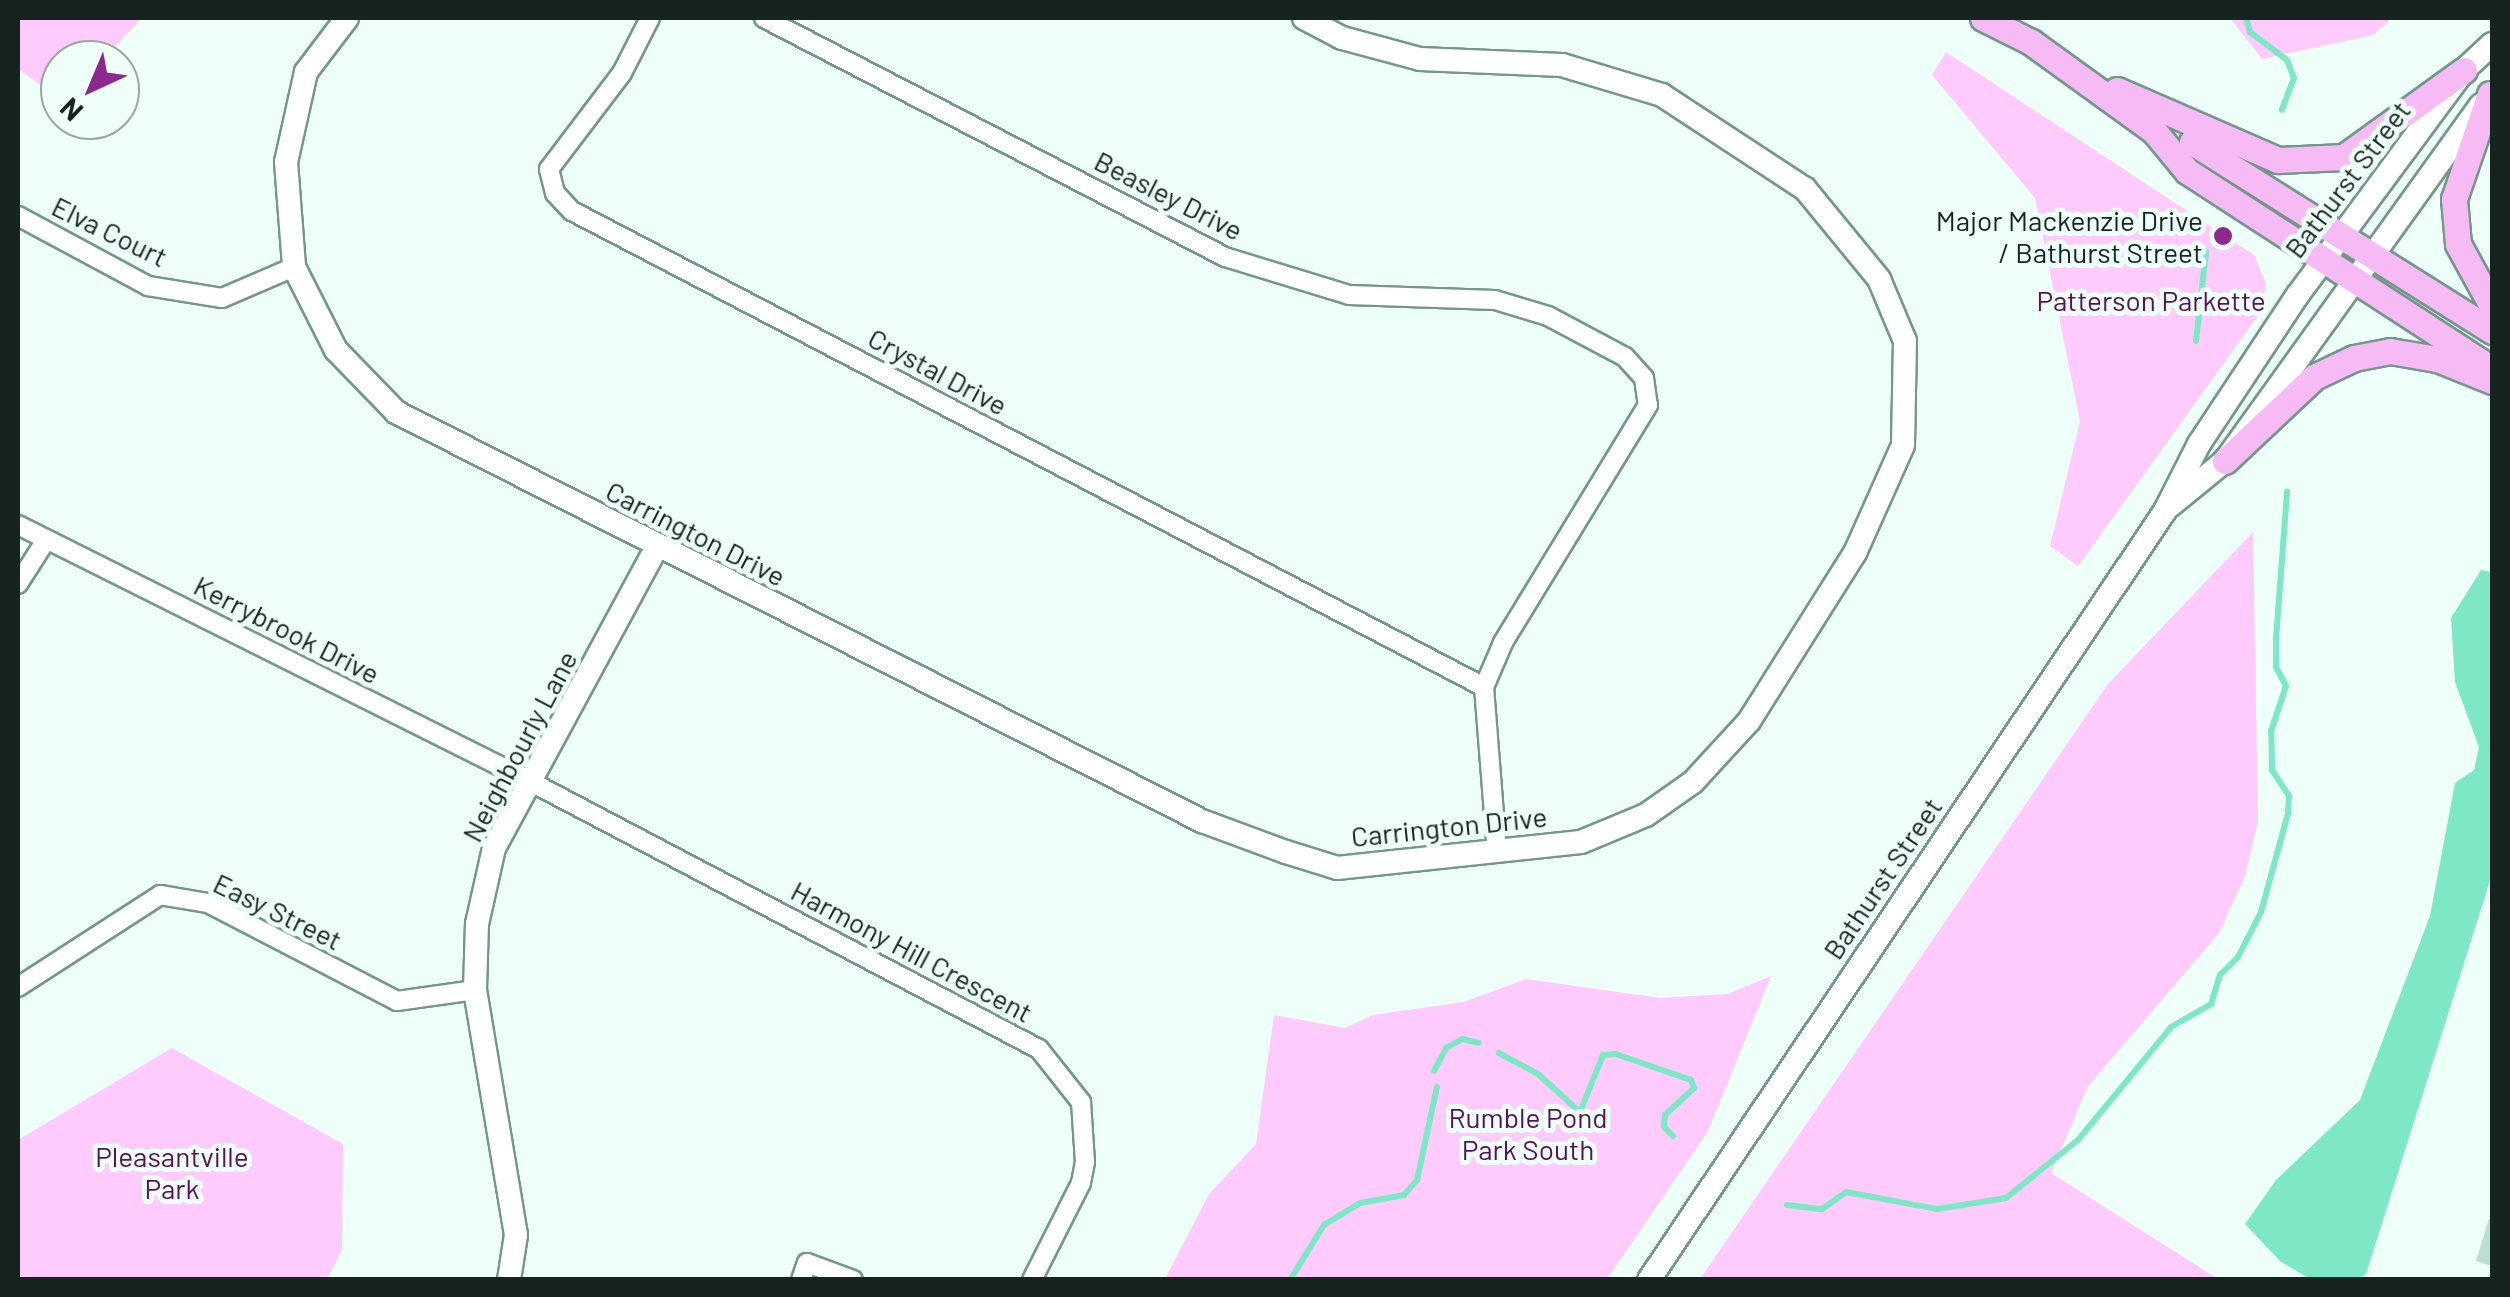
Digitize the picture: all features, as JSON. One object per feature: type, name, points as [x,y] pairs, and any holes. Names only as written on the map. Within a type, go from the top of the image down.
[{"type":"main road","points":[[1983,18],[2075,74],[2154,130],[2187,171],[2492,368]]},
{"type":"main road","points":[[2075,74],[2278,160],[2344,157],[2464,70]]},
{"type":"main road","points":[[2491,90],[2454,198],[2458,244],[2492,306]]},
{"type":"main road","points":[[2154,130],[2201,144],[2492,332]]},
{"type":"main road","points":[[2225,462],[2314,378],[2354,358],[2405,354],[2492,381]]},
{"type":"street","name":"Carrington Drive","points":[[347,18],[306,72],[286,162],[294,267],[336,350],[396,412],[656,549],[1202,821],[1286,852],[1337,868],[1582,842],[1646,815],[1694,782],[1749,721],[1855,554],[1903,445],[1905,340],[1878,279],[1805,189],[1662,95],[1562,65],[1420,59],[1342,38],[1304,18]]},
{"type":"street","name":"Crystal Drive","points":[[650,18],[622,73],[548,168],[554,193],[572,211],[1484,687]]},
{"type":"street","name":"Beasley Drive","points":[[764,18],[1226,257],[1349,295],[1495,300],[1548,316],[1625,356],[1644,378],[1648,404],[1503,643],[1484,687],[1497,851]]},
{"type":"street","name":"Bathurst Street","points":[[1649,1280],[2165,510],[2199,444],[2464,70],[2492,44]]},
{"type":"street","name":"Bathurst Street","points":[[2165,510],[2225,462],[2491,90]]},
{"type":"street","name":"Elva Court","points":[[18,216],[148,286],[222,298],[294,267]]},
{"type":"street","name":"Kerrybrook Drive","points":[[18,525],[532,782]]},
{"type":"street","points":[[18,584],[46,540]]},
{"type":"street","name":"Neighbourly Lane","points":[[509,1280],[516,1235],[475,990],[477,924],[494,848],[656,549]]},
{"type":"street","name":"Harmony Hill Crescent","points":[[532,782],[1039,1049],[1081,1102],[1086,1162],[1082,1183],[1032,1280]]},
{"type":"street","name":"Easy Street","points":[[18,987],[160,895],[208,903],[397,1000],[475,990]]},
{"type":"street","points":[[801,1280],[807,1263],[854,1280]]},
{"type":"green space","points":[[18,18],[142,18],[121,40],[40,40],[40,85],[18,69]]},
{"type":"green space","points":[[2230,18],[2392,18],[2373,35],[2262,59]]},
{"type":"green space","name":"Patterson Parkette","points":[[1946,52],[2254,255],[2266,283],[2262,310],[2078,566],[2050,546],[2080,421],[2035,198],[1932,75]]},
{"type":"green space","points":[[2253,532],[2258,821],[2245,876],[2219,933],[2088,1086],[2051,1173],[2218,1279],[1700,1279],[2108,684]]},
{"type":"green space","name":"Rumble Pond Park South","points":[[1771,976],[1708,1131],[1607,1279],[1165,1279],[1209,1194],[1256,1144],[1274,1015],[1345,1028],[1373,1015],[1464,1002],[1526,979],[1660,998],[1728,994]]},
{"type":"green space","name":"Pleasantville Park","points":[[172,1048],[343,1144],[342,1250],[327,1279],[18,1279],[18,1140]]},
{"type":"shaded area","points":[[2481,570],[2492,572],[2492,874],[2366,1274],[2358,1279],[2310,1279],[2280,1261],[2245,1224],[2276,1180],[2360,1100],[2430,916],[2455,783],[2474,770],[2479,747],[2455,682],[2451,618]]},
{"type":"building","points":[[2489,1219],[2492,1220],[2492,1266],[2476,1261]]},
{"type":"waterway","points":[[2246,18],[2250,32],[2287,60],[2294,78],[2282,110]]},
{"type":"waterway","points":[[2196,341],[2206,252]]},
{"type":"waterway","points":[[1787,1205],[1822,1209],[1846,1192],[1937,1209],[2006,1198],[2078,1140],[2171,1027],[2211,1004],[2220,975],[2238,957],[2261,912],[2288,813],[2289,796],[2272,770],[2271,731],[2286,686],[2276,667],[2276,639],[2287,491]]},
{"type":"waterway","points":[[1434,1071],[1446,1048],[1462,1039],[1479,1043]]},
{"type":"waterway","points":[[1499,1053],[1538,1074],[1580,1112],[1603,1055],[1616,1054],[1691,1080],[1694,1088],[1665,1115],[1664,1127],[1673,1136]]},
{"type":"waterway","points":[[1290,1280],[1324,1225],[1360,1203],[1404,1195],[1417,1180],[1437,1087]]},
{"type":"place","name":"Major Mackenzie Drive / Bathurst Street","points":[[2223,236]]}]
